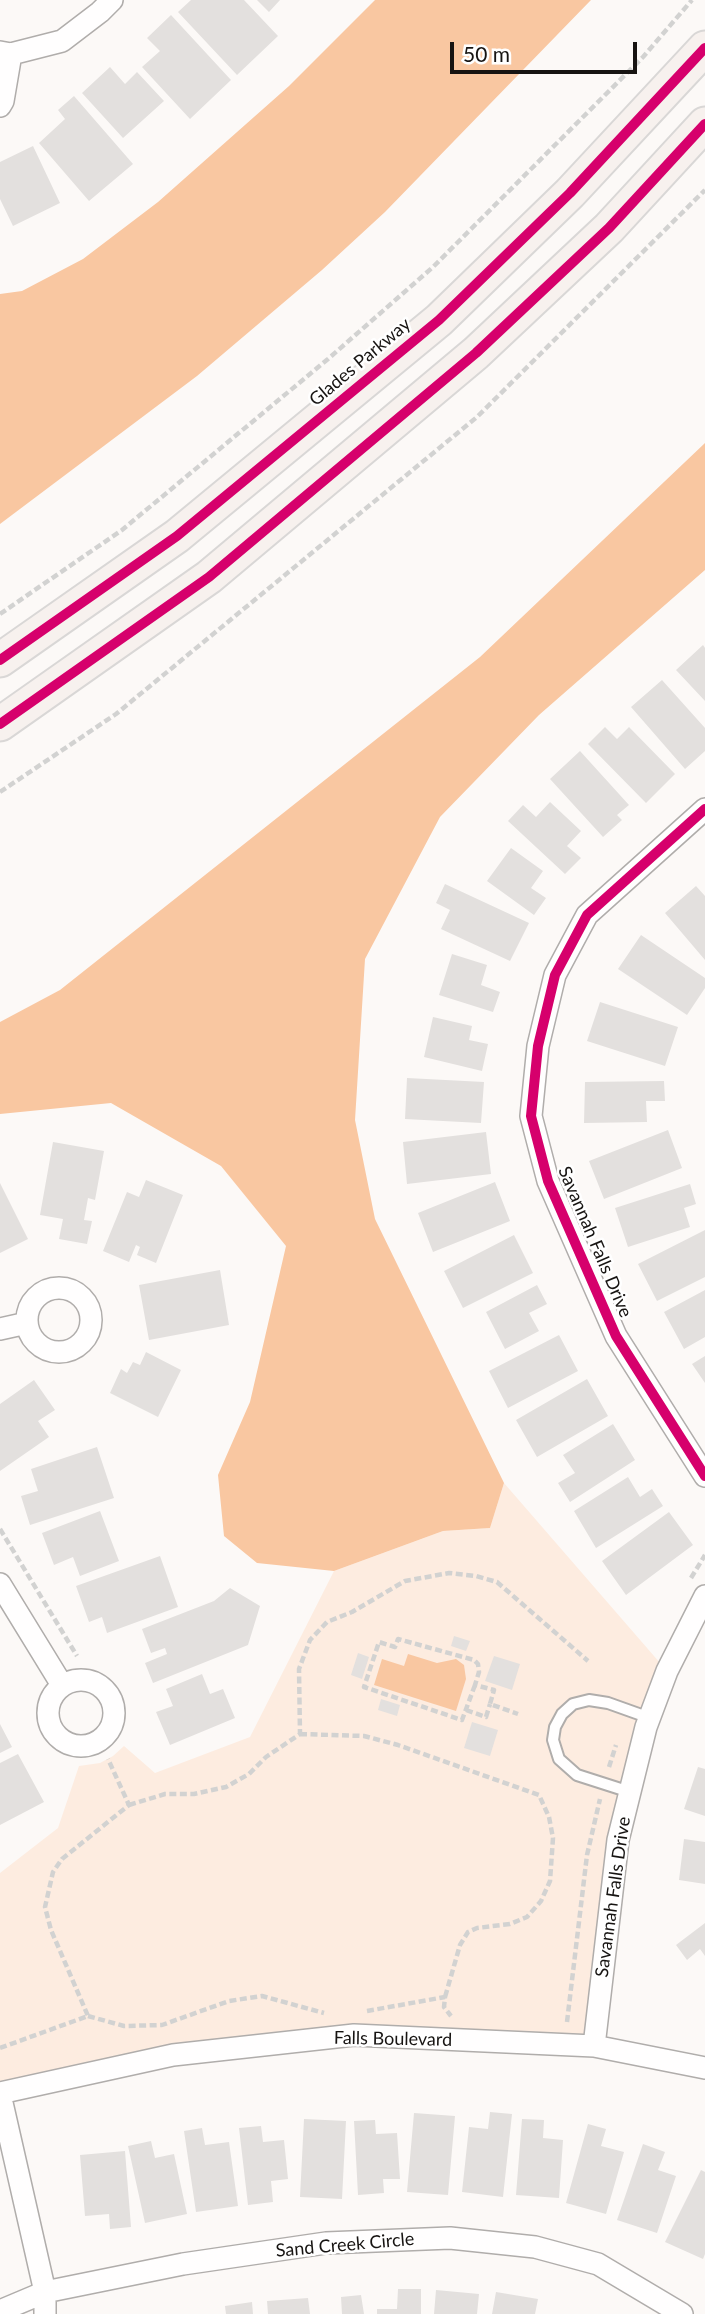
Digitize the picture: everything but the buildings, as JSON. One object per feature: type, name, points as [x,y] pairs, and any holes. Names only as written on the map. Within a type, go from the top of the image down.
[{"type":"main road","name":"Glades Parkway","points":[[0,660],[177,536],[439,320],[570,193],[705,48]]},
{"type":"main road","points":[[0,724],[209,577],[476,353],[609,228],[705,124]]},
{"type":"street","points":[[0,106],[3,101],[6,53],[62,41],[112,0]]},
{"type":"street","name":"Savannah Falls Drive","points":[[705,808],[587,915],[555,975],[538,1046],[531,1116],[548,1181],[616,1336],[705,1476]]},
{"type":"street","points":[[0,1329],[27,1323]]},
{"type":"street","points":[[0,1584],[62,1685]]},
{"type":"street","name":"Savannah Falls Drive","points":[[594,2046],[618,1840],[650,1718],[667,1671],[705,1596]]},
{"type":"street","name":"Falls Boulevard","points":[[0,2093],[173,2055],[354,2035],[594,2046],[705,2068]]},
{"type":"street","points":[[0,2093],[45,2291],[45,2314]]},
{"type":"street","name":"Sand Creek Circle","points":[[0,2311],[45,2291],[183,2264],[326,2243],[450,2238],[535,2247],[598,2264],[682,2314]]},
{"type":"lane","points":[[630,1792],[577,1775],[559,1759],[553,1740],[555,1727],[562,1714],[573,1704],[589,1700],[608,1703],[650,1718]]},
{"type":"path","points":[[0,614],[121,530],[328,359],[433,267],[643,57],[692,0]]},
{"type":"path","points":[[0,792],[116,714],[477,416],[705,190]]},
{"type":"path","points":[[0,1529],[77,1656]]},
{"type":"path","points":[[300,1734],[299,1669],[310,1640],[327,1622],[352,1612],[405,1581],[449,1573],[476,1576],[497,1583],[530,1608],[588,1661]]},
{"type":"path","points":[[398,1639],[474,1660],[478,1664],[479,1672],[475,1685],[462,1720],[364,1687],[379,1642],[395,1647],[398,1639]]},
{"type":"path","points":[[466,1710],[486,1717],[494,1690],[475,1685]]},
{"type":"path","points":[[489,1704],[518,1714]]},
{"type":"path","points":[[0,2048],[88,2016],[51,1930],[45,1907],[53,1872],[62,1859],[129,1805],[165,1794],[194,1794],[226,1787],[249,1774],[266,1757],[300,1734],[364,1736],[398,1745],[539,1795],[549,1817],[553,1838],[550,1881],[541,1901],[527,1917],[510,1924],[477,1928],[468,1933],[460,1945],[445,1997]]},
{"type":"path","points":[[108,1759],[129,1805]]},
{"type":"shaded area","points":[[375,0],[591,0],[385,212],[322,270],[197,376],[0,524],[0,294],[22,291],[83,259],[158,202],[289,86]]},
{"type":"shaded area","points":[[705,443],[705,570],[539,715],[440,817],[365,959],[355,1120],[375,1219],[504,1483],[490,1528],[443,1531],[334,1571],[257,1563],[224,1536],[218,1475],[250,1402],[286,1246],[221,1166],[111,1103],[0,1114],[0,1022],[60,990],[480,657]]},
{"type":"shaded area","points":[[504,1483],[667,1671],[646,1727],[594,2046],[354,2035],[0,2093],[0,1873],[58,1828],[79,1766],[100,1763],[124,1746],[155,1773],[250,1737],[334,1571],[443,1531],[490,1528]]},
{"type":"shaded area","points":[[408,1654],[437,1663],[456,1659],[464,1665],[466,1679],[456,1711],[374,1685],[382,1659],[404,1666]]},
{"type":"cycle path","points":[[0,660],[177,536],[439,320],[570,193],[705,48]]},
{"type":"cycle path","points":[[0,724],[209,577],[476,353],[609,228],[705,124]]},
{"type":"cycle path","points":[[705,809],[587,915],[555,975],[538,1046],[531,1116],[548,1181],[616,1336],[705,1476]]}]
